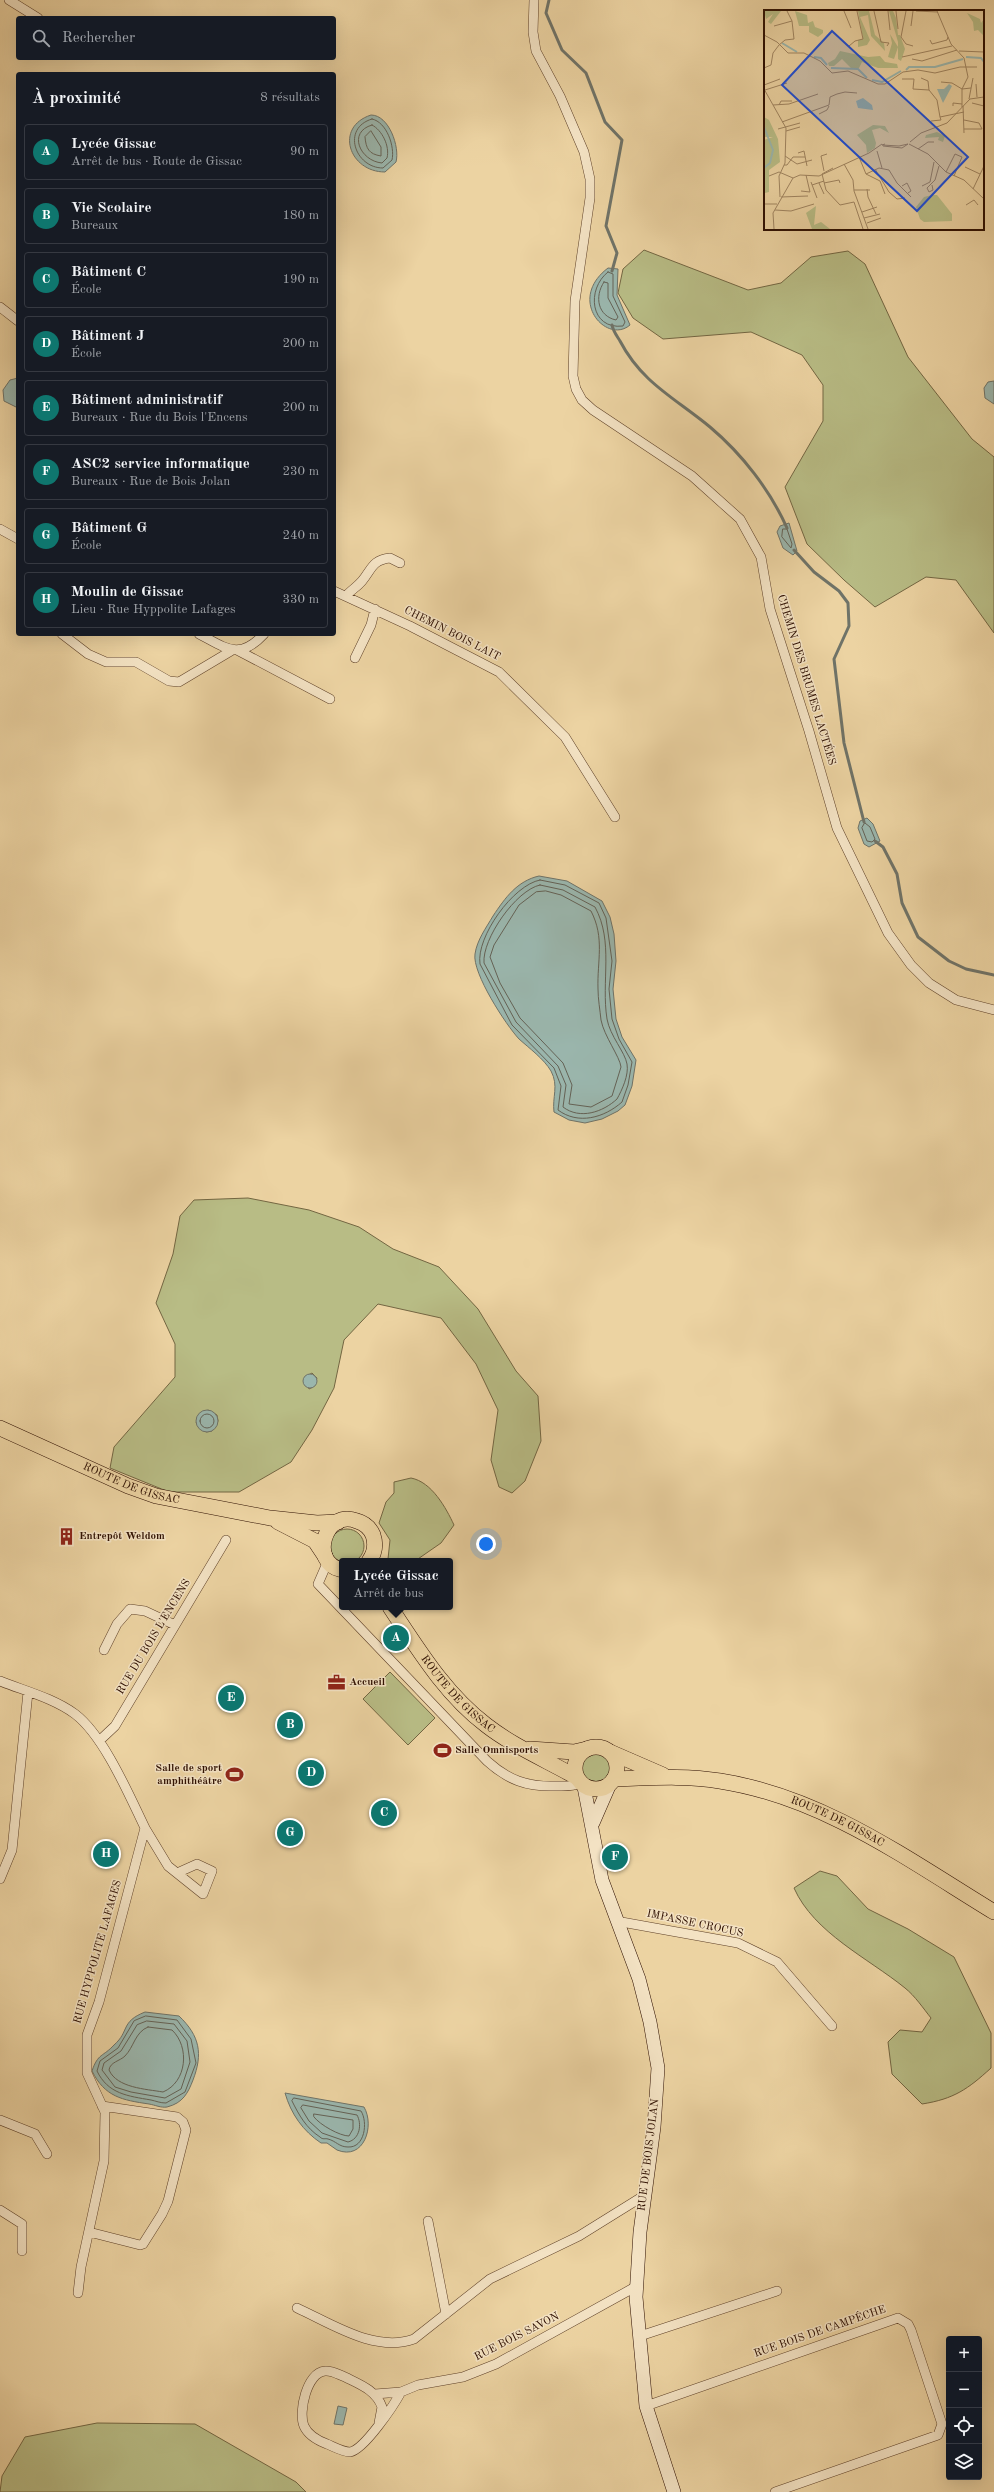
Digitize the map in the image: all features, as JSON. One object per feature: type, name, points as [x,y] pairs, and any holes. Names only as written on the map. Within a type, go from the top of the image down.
[{"type":"main road","name":"ROUTE DE GISSAC","points":[[0,1428],[128,1486],[156,1496],[270,1518],[317,1523],[338,1522],[354,1519],[368,1527],[375,1542],[371,1558]]},
{"type":"main road","name":"ROUTE DE GISSAC","points":[[270,1518],[315,1541],[327,1559]]},
{"type":"main road","points":[[338,1522],[326,1532],[323,1540],[327,1559],[339,1568]]},
{"type":"main road","name":"ROUTE DE GISSAC","points":[[392,1610],[431,1668],[460,1702],[485,1725],[580,1782]]},
{"type":"main road","points":[[599,1747],[610,1752],[616,1762],[612,1781],[597,1788],[580,1782],[575,1764],[581,1753],[586,1749],[599,1747]]},
{"type":"main road","name":"ROUTE DE GISSAC","points":[[525,1748],[574,1752],[586,1749]]},
{"type":"main road","name":"ROUTE DE GISSAC","points":[[610,1752],[664,1775]]},
{"type":"main road","name":"ROUTE DE GISSAC","points":[[612,1781],[664,1775],[718,1780],[747,1786],[832,1815],[994,1912]]},
{"type":"street","points":[[9,0],[35,16]]},
{"type":"street","name":"CHEMIN DES BRUMES LACTÉES","points":[[534,0],[534,32],[536,51],[560,96],[584,152],[590,179],[590,198],[575,301],[574,376],[576,389],[582,400],[593,410],[692,476],[740,519],[761,557],[770,609],[809,731],[837,828],[888,933],[911,965],[929,983],[956,1000],[994,1010]]},
{"type":"street","points":[[0,307],[16,319]]},
{"type":"street","points":[[0,530],[16,538]]},
{"type":"street","points":[[346,596],[362,582],[371,566],[378,560],[390,558],[400,563]]},
{"type":"street","name":"CHEMIN BOIS LAIT","points":[[336,592],[375,609],[490,665],[499,672],[565,737],[615,817]]},
{"type":"street","points":[[355,658],[371,625],[375,609]]},
{"type":"street","points":[[65,636],[88,654],[106,662],[136,662],[169,681],[179,682],[234,650],[246,648],[261,636]]},
{"type":"street","points":[[203,636],[330,699]]},
{"type":"street","name":"RUE DU BOIS L'ENCENS","points":[[99,1741],[115,1726],[226,1540]]},
{"type":"street","points":[[327,1559],[318,1584],[339,1606]]},
{"type":"street","points":[[104,1650],[117,1624],[130,1609],[145,1611],[175,1625]]},
{"type":"street","points":[[343,1610],[487,1761],[510,1778],[528,1785],[565,1786],[580,1782]]},
{"type":"street","points":[[0,1681],[57,1703],[76,1715],[99,1741],[145,1828],[168,1866],[177,1873]]},
{"type":"street","points":[[0,1879],[12,1850],[28,1692]]},
{"type":"street","points":[[592,1823],[612,1781]]},
{"type":"street","name":"RUE DE BOIS JOLAN","points":[[580,1782],[592,1823],[600,1874],[616,1921],[639,1979],[658,2068],[654,2127],[640,2232],[637,2286],[646,2406],[674,2492]]},
{"type":"street","name":"RUE HYPPOLITE LAFAGES","points":[[78,2293],[104,2161],[105,2112],[87,2073],[87,2034],[99,2002],[145,1828]]},
{"type":"street","name":"IMPASSE CROCUS","points":[[616,1921],[738,1943],[777,1962],[832,2026]]},
{"type":"street","points":[[89,2232],[140,2245],[144,2244],[168,2201],[186,2130],[177,2117],[102,2106]]},
{"type":"street","points":[[0,2120],[35,2134],[47,2154]]},
{"type":"street","points":[[297,2308],[352,2333],[380,2342],[401,2344],[414,2339],[490,2279],[579,2236],[645,2195]]},
{"type":"street","points":[[0,2210],[22,2224],[22,2251]]},
{"type":"street","points":[[428,2221],[446,2314]]},
{"type":"street","name":"RUE BOIS SAVON","points":[[374,2394],[401,2392],[418,2386],[463,2377],[496,2364],[637,2286]]},
{"type":"street","points":[[640,2336],[777,2291]]},
{"type":"street","name":"RUE BOIS DE CAMPÊCHE","points":[[646,2406],[898,2318],[903,2320],[911,2330],[942,2424],[938,2435],[775,2492]]},
{"type":"street","points":[[379,2423],[382,2407],[374,2394],[369,2389],[332,2372],[325,2371],[315,2376],[305,2393],[302,2417],[308,2433],[323,2442],[347,2452],[359,2448],[370,2438],[401,2392]]},
{"type":"green space","points":[[644,250],[748,290],[781,283],[811,257],[848,251],[865,264],[908,357],[972,439],[994,457],[994,633],[956,580],[926,577],[875,607],[844,580],[807,544],[785,487],[823,421],[823,385],[802,355],[751,332],[663,339],[633,318],[618,293],[623,269]]},
{"type":"green space","points":[[248,1198],[309,1210],[359,1227],[393,1249],[439,1267],[478,1309],[516,1371],[538,1396],[541,1441],[525,1481],[512,1493],[499,1487],[491,1460],[498,1410],[476,1364],[441,1318],[378,1304],[344,1340],[334,1388],[312,1430],[291,1462],[239,1492],[169,1492],[110,1468],[114,1447],[175,1377],[175,1344],[156,1303],[173,1254],[180,1216],[194,1200]],"holes":[[[312,1373],[317,1378],[313,1387],[309,1389],[305,1377]],[[208,1410],[217,1415],[218,1421],[212,1431],[206,1432],[196,1423],[200,1415]]]},
{"type":"green space","points":[[411,1478],[419,1480],[432,1490],[447,1511],[454,1525],[441,1543],[419,1558],[388,1558],[390,1540],[379,1523],[386,1502],[394,1493],[394,1482]]},
{"type":"green space","points":[[344,1529],[353,1530],[359,1534],[364,1543],[363,1552],[359,1558],[339,1558],[339,1561],[335,1558],[330,1549],[331,1540],[335,1534]]},
{"type":"green space","points":[[390,1672],[435,1718],[408,1745],[363,1699]]},
{"type":"green space","points":[[595,1750],[605,1753],[610,1758],[613,1768],[610,1778],[605,1783],[595,1786],[585,1783],[580,1778],[577,1768],[580,1758],[585,1753]]},
{"type":"green space","points":[[820,1871],[837,1876],[868,1909],[908,1929],[954,1957],[991,2033],[991,2068],[975,2082],[952,2096],[922,2104],[892,2074],[888,2042],[900,2030],[922,2032],[931,2018],[909,1991],[828,1932],[803,1904],[794,1888]]},
{"type":"green space","points":[[97,2423],[195,2424],[296,2482],[306,2492],[0,2492],[2,2476],[25,2437]]},
{"type":"water","points":[[371,115],[377,116],[383,120],[392,133],[395,141],[397,156],[396,162],[385,172],[373,170],[362,165],[355,157],[351,148],[350,138],[353,129],[360,121]]},
{"type":"water","points":[[608,268],[618,269],[617,295],[630,325],[621,330],[611,329],[602,324],[595,316],[590,305],[590,293],[596,280]]},
{"type":"water","points":[[16,378],[16,407],[4,401],[3,390],[10,380]]},
{"type":"water","points":[[994,381],[994,404],[985,398],[984,388],[988,382]]},
{"type":"water","points":[[789,523],[797,551],[793,555],[783,548],[777,532],[780,526]]},
{"type":"water","points":[[867,818],[873,824],[880,841],[869,847],[864,844],[858,828],[860,821]]},
{"type":"water","points":[[539,876],[567,881],[602,901],[610,917],[614,934],[616,961],[613,989],[616,1019],[622,1037],[636,1060],[632,1086],[625,1105],[618,1111],[602,1119],[585,1123],[569,1120],[554,1112],[555,1082],[551,1071],[513,1032],[484,986],[475,963],[476,949],[480,939],[502,903],[518,886],[531,878]]},
{"type":"water","points":[[310,1374],[315,1376],[317,1381],[315,1386],[310,1388],[305,1386],[303,1381],[305,1376]]},
{"type":"water","points":[[207,1410],[215,1413],[218,1421],[215,1429],[207,1432],[199,1429],[196,1421],[199,1413]]},
{"type":"water","points":[[145,2012],[179,2016],[186,2023],[198,2046],[198,2062],[189,2089],[181,2100],[167,2107],[131,2101],[115,2096],[103,2087],[92,2071],[96,2061],[119,2040],[128,2023]]},
{"type":"water","points":[[285,2093],[364,2107],[368,2123],[365,2140],[354,2151],[346,2152],[337,2150],[327,2143],[321,2143],[298,2121]]},
{"type":"water","points":[[338,2406],[347,2408],[343,2425],[334,2424]]},
{"type":"waterway","points":[[549,0],[546,13],[562,50],[586,73],[605,122],[622,140],[606,226],[617,253],[612,271]]},
{"type":"waterway","points":[[612,325],[615,333],[638,368],[660,389],[710,427],[744,461],[764,486],[787,528]]},
{"type":"waterway","points":[[794,550],[814,572],[839,591],[848,603],[849,626],[834,659],[844,743],[864,822]]},
{"type":"waterway","points":[[875,841],[883,847],[897,874],[902,903],[918,937],[949,961],[966,969],[994,975]]},
{"type":"place","name":"Entrepôt Weldom","points":[[66,1536]]},
{"type":"place","name":"Lycée Gissac","points":[[396,1638]]},
{"type":"place","name":"Accueil","points":[[336,1682]]},
{"type":"place","name":"Bâtiment administratif","points":[[231,1698]]},
{"type":"place","name":"Vie Scolaire","points":[[290,1725]]},
{"type":"place","name":"Salle Omnisports","points":[[442,1750]]},
{"type":"place","name":"Bâtiment J","points":[[311,1773]]},
{"type":"place","name":"Salle de sport amphithéâtre","points":[[235,1774]]},
{"type":"place","name":"Bâtiment C","points":[[384,1813]]},
{"type":"place","name":"Bâtiment G","points":[[290,1833]]},
{"type":"place","name":"Moulin de Gissac","points":[[106,1854]]},
{"type":"place","name":"ASC2 service informatique","points":[[615,1857]]}]
